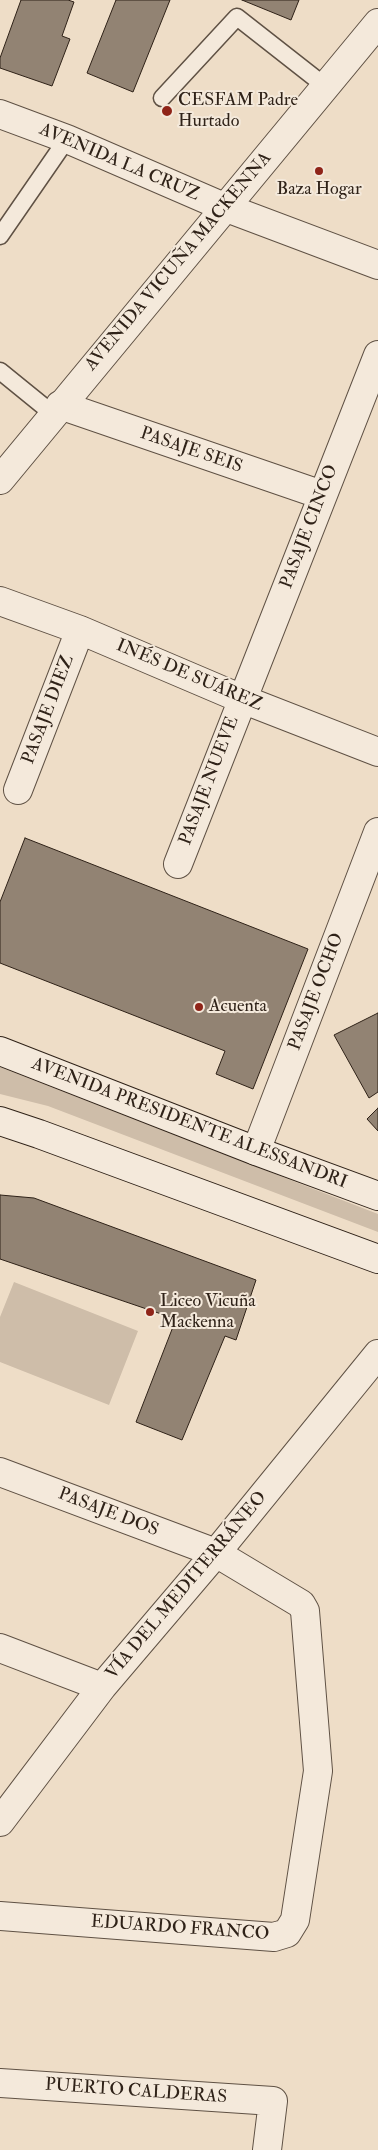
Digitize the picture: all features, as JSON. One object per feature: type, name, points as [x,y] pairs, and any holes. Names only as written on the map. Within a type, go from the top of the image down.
[{"type":"street","name":"AVENIDA VICUÑA MACKENNA","points":[[0,480],[378,22]]},
{"type":"street","name":"AVENIDA LA CRUZ","points":[[0,114],[66,139],[224,208],[378,265]]},
{"type":"street","name":"PASAJE CINCO","points":[[242,699],[378,355]]},
{"type":"street","name":"PASAJE SEIS","points":[[56,410],[322,495]]},
{"type":"street","name":"INÉS DE SUÁREZ","points":[[0,601],[80,630],[242,699],[378,752]]},
{"type":"street","name":"PASAJE DIEZ","points":[[18,790],[80,630]]},
{"type":"street","name":"PASAJE NUEVE","points":[[178,864],[242,699]]},
{"type":"street","name":"PASAJE OCHO","points":[[256,1152],[378,832]]},
{"type":"street","name":"AVENIDA PRESIDENTE ALESSANDRI","points":[[0,1051],[256,1152],[378,1196]]},
{"type":"street","points":[[0,1121],[378,1259]]},
{"type":"street","name":"VÍA DEL MEDITERRÁNEO","points":[[0,1822],[102,1687],[216,1553],[378,1354]]},
{"type":"street","name":"PASAJE DOS","points":[[0,1472],[216,1553]]},
{"type":"street","name":"EDUARDO FRANCO","points":[[0,1916],[274,1937],[287,1933],[295,1920],[318,1771],[305,1611],[301,1604],[216,1553]]},
{"type":"street","points":[[0,1648],[102,1687]]},
{"type":"street","name":"PUERTO CALDERAS","points":[[0,2083],[273,2101],[267,2150]]},
{"type":"lane","points":[[162,98],[237,17],[325,86]]},
{"type":"lane","points":[[0,236],[66,139]]},
{"type":"lane","points":[[0,371],[56,410]]},
{"type":"shaded area","points":[[0,1067],[378,1214],[378,1232],[48,1106],[0,1094]]},
{"type":"shaded area","points":[[14,1282],[138,1331],[109,1405],[0,1362],[0,1317]]},
{"type":"building","points":[[21,0],[68,0],[74,2],[62,36],[70,39],[52,86],[0,68],[0,58]]},
{"type":"building","points":[[116,0],[170,0],[133,92],[87,73]]},
{"type":"building","points":[[242,0],[299,0],[291,20]]},
{"type":"building","name":"Acuenta","points":[[25,838],[308,949],[253,1089],[216,1074],[225,1051],[0,963],[0,902]]},
{"type":"building","points":[[378,1013],[378,1092],[369,1098],[334,1035]]},
{"type":"building","points":[[378,1108],[378,1131],[367,1119]]},
{"type":"building","points":[[0,1195],[34,1198],[256,1280],[236,1340],[225,1336],[182,1440],[136,1422],[176,1319],[0,1259]]},
{"type":"place","name":"CESFAM Padre Hurtado","points":[[167,111]]},
{"type":"place","name":"Baza Hogar","points":[[319,171]]},
{"type":"place","name":"Acuenta","points":[[199,1007]]},
{"type":"place","name":"Liceo Vicuña Mackenna","points":[[150,1312]]}]
